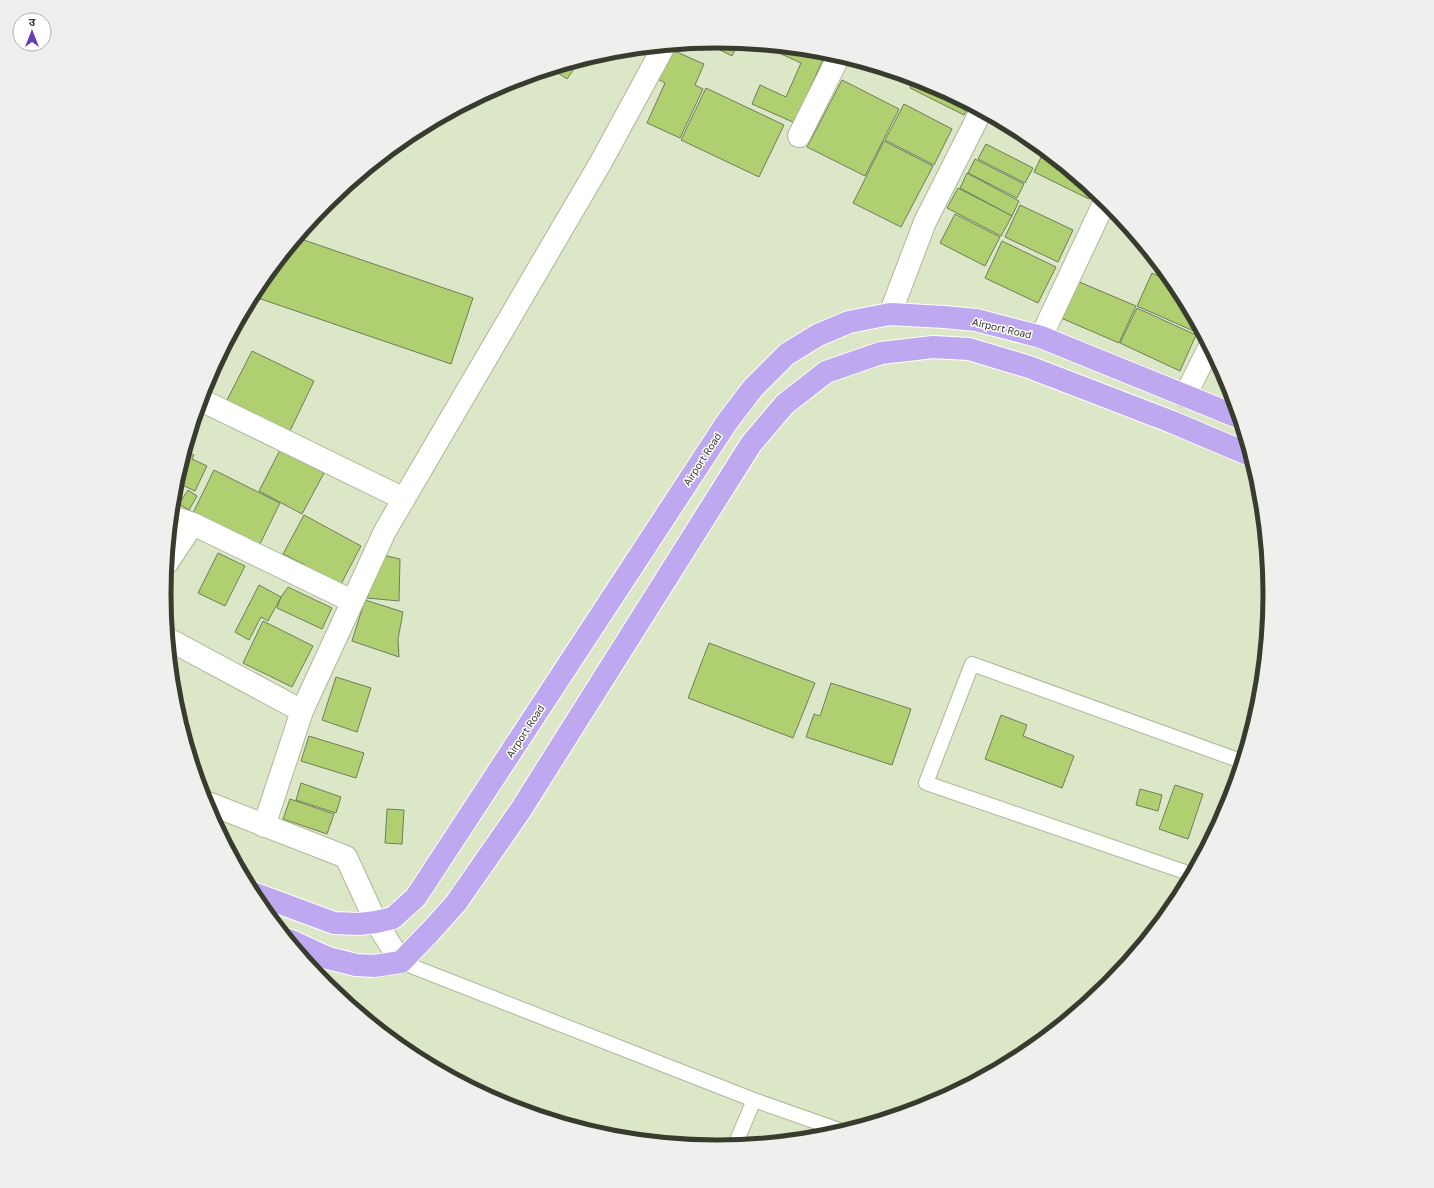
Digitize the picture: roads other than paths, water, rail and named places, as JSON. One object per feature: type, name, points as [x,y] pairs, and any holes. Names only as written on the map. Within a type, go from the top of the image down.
[{"type":"main road","name":"Airport Road","points":[[263,897],[334,923],[359,924],[393,918],[416,896],[727,422],[753,388],[787,354],[818,335],[849,322],[890,314],[976,320],[1041,337],[1233,415]]},
{"type":"main road","points":[[298,944],[328,958],[356,965],[374,966],[401,962],[430,932],[456,903],[520,811],[751,444],[785,404],[826,372],[881,353],[933,347],[969,348],[1036,370],[1172,422],[1244,452]]},
{"type":"street","points":[[264,826],[302,711],[385,531],[601,162],[661,51]]},
{"type":"street","points":[[799,136],[836,61]]},
{"type":"street","points":[[890,314],[925,222],[979,115]]},
{"type":"street","points":[[1041,337],[1102,207]]},
{"type":"street","points":[[1185,396],[1207,353]]},
{"type":"street","points":[[206,402],[404,499]]},
{"type":"street","points":[[177,519],[193,524],[352,601]]},
{"type":"street","points":[[172,555],[193,524]]},
{"type":"street","points":[[173,642],[302,711]]},
{"type":"street","points":[[214,806],[346,857],[376,922],[401,962]]},
{"type":"lane","points":[[1187,872],[926,783],[972,664],[1237,760]]},
{"type":"lane","points":[[401,962],[754,1100],[833,1128]]},
{"type":"lane","points":[[738,1139],[754,1100]]}]
